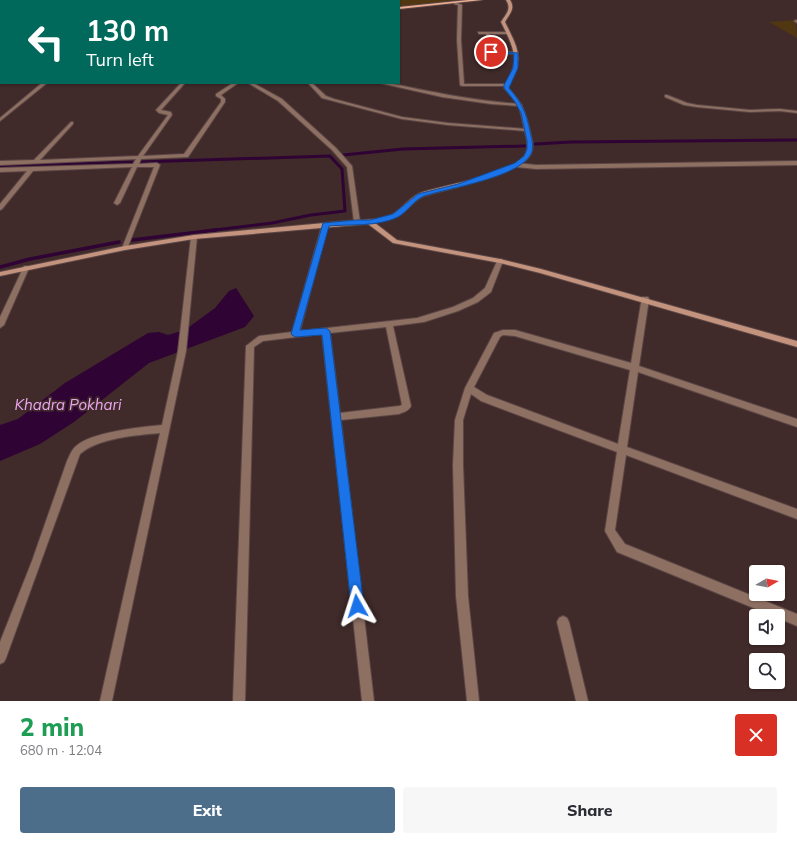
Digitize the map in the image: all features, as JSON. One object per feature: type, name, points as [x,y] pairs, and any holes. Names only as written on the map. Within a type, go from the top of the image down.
[{"type":"main road","points":[[400,5],[480,0]]},
{"type":"main road","points":[[400,8],[454,1]]},
{"type":"street","points":[[506,85],[516,68],[516,53],[503,22],[511,11],[512,6],[508,0]]},
{"type":"street","points":[[454,1],[460,5],[459,40],[462,85],[506,85]]},
{"type":"street","points":[[479,33],[508,33]]},
{"type":"street","points":[[488,33],[491,52]]},
{"type":"street","points":[[481,52],[516,53]]},
{"type":"street","points":[[0,120],[44,84]]},
{"type":"street","points":[[117,203],[139,158],[170,115],[169,113],[158,110],[183,84]]},
{"type":"street","points":[[0,163],[188,155],[223,102],[223,99],[218,95],[234,84]]},
{"type":"street","points":[[252,84],[280,100],[334,149],[350,167],[357,222]]},
{"type":"street","points":[[311,84],[324,97],[332,100],[402,118],[526,130]]},
{"type":"street","points":[[387,84],[442,96],[491,103],[520,105]]},
{"type":"street","points":[[0,274],[125,248],[194,237],[370,222],[396,215],[420,196],[467,183],[518,165],[527,156],[530,149],[530,141],[520,105],[506,88],[506,85]]},
{"type":"street","points":[[667,96],[697,106],[750,111],[780,110],[797,112]]},
{"type":"street","points":[[35,162],[71,123]]},
{"type":"street","points":[[518,165],[536,167],[796,163]]},
{"type":"street","points":[[0,170],[155,164],[158,166],[125,248]]},
{"type":"street","points":[[0,208],[32,168]]},
{"type":"street","points":[[370,222],[395,242],[500,261],[645,300],[797,344]]},
{"type":"street","points":[[295,334],[326,225]]},
{"type":"street","points":[[106,701],[164,428],[182,351],[194,237]]},
{"type":"street","points":[[239,701],[250,346],[258,340],[295,334],[417,321],[434,317],[460,307],[481,296],[488,290],[500,261]]},
{"type":"street","points":[[0,325],[26,268]]},
{"type":"street","points":[[645,300],[636,368],[610,531],[621,548],[797,620]]},
{"type":"street","points":[[336,417],[399,410],[407,406],[389,324]]},
{"type":"street","points":[[326,331],[368,701]]},
{"type":"street","points":[[473,701],[462,596],[458,465],[459,420],[469,388],[500,333],[515,332],[636,368],[797,423]]},
{"type":"street","points":[[469,388],[484,398],[797,514]]},
{"type":"street","points":[[0,658],[37,561],[72,461],[78,450],[87,444],[133,432],[164,428]]},
{"type":"street","points":[[563,622],[582,701]]},
{"type":"shaded area","points":[[400,0],[472,1],[400,8]]},
{"type":"shaded area","points":[[796,20],[797,38],[769,22]]},
{"type":"water","name":"Khadra Pokhari","points":[[236,288],[254,316],[245,327],[149,363],[74,422],[40,444],[0,461],[0,425],[18,419],[65,383],[148,333],[159,332],[168,335],[185,330],[215,308],[229,291]]},
{"type":"waterway","points":[[535,144],[571,142],[797,140]]},
{"type":"waterway","points":[[343,155],[403,149],[525,146]]},
{"type":"waterway","points":[[140,162],[330,156],[342,169],[345,211],[311,215],[272,223],[207,231]]},
{"type":"waterway","points":[[0,166],[133,162]]},
{"type":"waterway","points":[[132,240],[216,230]]},
{"type":"waterway","points":[[0,267],[30,259],[119,242]]},
{"type":"route","points":[[357,606],[326,331],[295,334],[326,225],[370,222],[396,215],[420,196],[492,175],[518,165],[527,156],[530,149],[530,141],[526,130],[523,113],[518,101],[506,88],[506,85],[516,68],[516,53],[491,52]]}]
